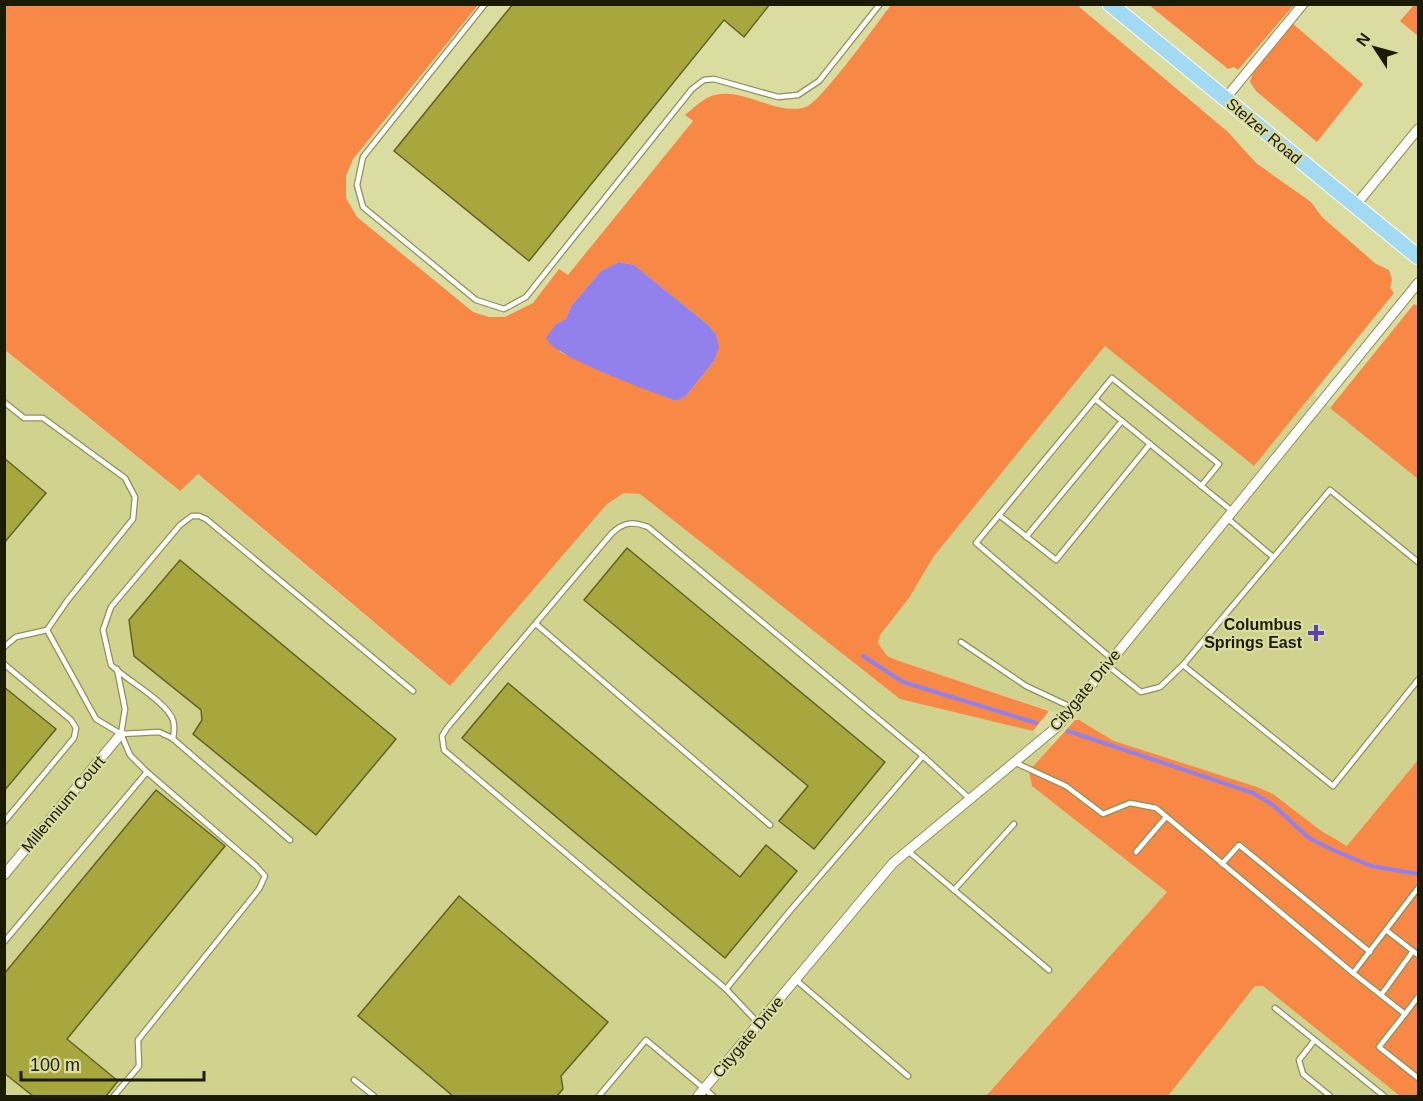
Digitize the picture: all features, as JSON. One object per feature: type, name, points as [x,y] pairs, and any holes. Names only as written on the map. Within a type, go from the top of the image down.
[{"type":"main road","name":"Stelzer Road","points":[[1110,4],[1419,257]]},
{"type":"street","points":[[1225,99],[1303,4]]},
{"type":"street","points":[[1355,206],[1419,129]]},
{"type":"street","name":"Citygate Drive","points":[[701,1093],[893,863],[1058,726],[1419,283]]},
{"type":"street","name":"Millennium Court","points":[[4,875],[121,734]]},
{"type":"lane","points":[[485,4],[363,157],[357,184],[363,207],[476,300],[504,309],[526,297],[692,89],[704,80],[714,79],[778,97],[798,95],[819,81],[880,4]]},
{"type":"lane","points":[[1201,486],[1220,464],[1112,378],[976,543],[1141,692],[1160,687],[1184,665],[1330,490],[1419,562]]},
{"type":"lane","points":[[1095,399],[1201,486],[1273,556]]},
{"type":"lane","points":[[4,402],[24,418],[43,418],[125,478],[135,497],[133,519],[67,601],[47,630],[16,637],[4,647]]},
{"type":"lane","points":[[1026,537],[1122,421]]},
{"type":"lane","points":[[999,515],[1056,560],[1150,444]]},
{"type":"lane","points":[[173,739],[174,728],[171,716],[131,679],[111,665],[104,630],[111,607],[180,525],[192,516],[206,519],[413,691]]},
{"type":"lane","points":[[759,1024],[726,989],[444,750],[442,736],[447,728],[612,532],[629,522],[639,523],[657,534],[923,756],[970,799]]},
{"type":"lane","points":[[536,624],[770,825]]},
{"type":"lane","points":[[47,630],[96,719],[121,734],[159,732],[173,739],[290,840]]},
{"type":"lane","points":[[961,642],[1026,686],[1072,708]]},
{"type":"lane","points":[[4,664],[71,720],[76,728],[74,738],[4,822]]},
{"type":"lane","points":[[1184,665],[1333,786],[1419,680]]},
{"type":"lane","points":[[114,1096],[139,1066],[138,1040],[259,889],[265,876],[130,755],[121,734],[125,709],[117,669]]},
{"type":"lane","points":[[726,989],[923,756]]},
{"type":"lane","points":[[1014,762],[1066,786],[1103,814],[1130,802],[1156,808],[1405,1014]]},
{"type":"lane","points":[[4,942],[147,772]]},
{"type":"lane","points":[[1136,852],[1166,817]]},
{"type":"lane","points":[[954,890],[1014,824]]},
{"type":"lane","points":[[1222,864],[1239,845],[1370,952]]},
{"type":"lane","points":[[908,851],[1049,970]]},
{"type":"lane","points":[[1353,973],[1419,888]]},
{"type":"lane","points":[[1386,930],[1419,955]]},
{"type":"lane","points":[[1381,995],[1413,951]]},
{"type":"lane","points":[[796,980],[908,1076]]},
{"type":"lane","points":[[1418,1078],[1379,1047],[1419,997]]},
{"type":"lane","points":[[1275,1008],[1384,1096]]},
{"type":"lane","points":[[599,1096],[646,1040],[701,1093],[713,1096]]},
{"type":"lane","points":[[1314,1041],[1299,1060],[1303,1074],[1330,1096]]},
{"type":"lane","points":[[354,1080],[374,1096]]},
{"type":"shaded area","points":[[4,5],[478,5],[353,159],[346,176],[346,198],[357,217],[473,312],[489,317],[505,317],[533,303],[559,269],[568,275],[693,121],[685,115],[707,98],[719,94],[731,94],[782,108],[806,107],[836,77],[891,5],[1077,5],[1228,132],[1256,163],[1311,202],[1322,217],[1376,264],[1389,270],[1392,280],[1390,288],[1394,293],[1254,466],[1105,346],[934,556],[909,598],[880,635],[878,643],[887,656],[899,661],[1049,711],[1033,731],[900,699],[640,494],[624,493],[607,504],[450,686],[198,474],[180,491],[5,350]],"holes":[[[619,262],[634,265],[707,324],[716,334],[718,347],[714,361],[685,397],[676,401],[560,352],[556,324],[566,319],[571,306],[601,271]]]},
{"type":"shaded area","points":[[1149,5],[1294,5],[1238,70],[1234,67],[1228,69]]},
{"type":"shaded area","points":[[1414,5],[1418,5],[1418,36],[1400,21]]},
{"type":"shaded area","points":[[1292,23],[1363,84],[1317,142],[1256,91],[1250,82],[1254,69]]},
{"type":"shaded area","points":[[619,262],[634,265],[707,324],[716,334],[719,347],[714,361],[685,397],[676,401],[605,373],[566,355],[546,338],[556,324],[566,319],[571,306],[601,271]]},
{"type":"shaded area","points":[[1414,304],[1418,306],[1418,479],[1330,408]]},
{"type":"shaded area","points":[[1106,346],[1254,466],[1312,393],[1418,479],[1418,760],[1348,846],[1320,830],[1114,741],[1079,720],[899,661],[887,656],[878,643],[880,635],[909,598],[934,556]]},
{"type":"shaded area","points":[[4,350],[179,491],[197,474],[449,686],[607,504],[624,493],[640,494],[900,699],[1033,731],[1053,746],[1029,771],[1032,786],[1167,892],[986,1096],[5,1096]]},
{"type":"shaded area","points":[[1075,720],[1079,720],[1114,741],[1273,794],[1320,830],[1347,846],[1418,760],[1418,1096],[1400,1096],[1263,986],[1255,986],[1168,1096],[986,1096],[1167,892],[1032,786],[1029,771]]},
{"type":"shaded area","points":[[1255,986],[1264,986],[1400,1096],[1168,1096]]},
{"type":"building","points":[[513,4],[770,4],[744,37],[724,20],[529,261],[394,151]]},
{"type":"building","points":[[4,458],[46,493],[4,543]]},
{"type":"building","points":[[627,548],[885,762],[814,849],[779,821],[808,786],[584,600]]},
{"type":"building","points":[[180,560],[396,739],[316,835],[193,734],[202,720],[201,710],[134,656],[129,620]]},
{"type":"building","points":[[508,683],[740,877],[766,845],[797,871],[725,958],[462,738]]},
{"type":"building","points":[[4,687],[56,729],[4,791]]},
{"type":"building","points":[[156,790],[225,846],[67,1039],[118,1081],[106,1096],[33,1096],[4,1073],[4,974]]},
{"type":"building","points":[[459,896],[608,1022],[561,1076],[563,1089],[557,1096],[453,1096],[358,1016]]},
{"type":"waterway","points":[[863,656],[903,682],[1036,723]]},
{"type":"waterway","points":[[1068,731],[1253,793],[1273,805],[1309,838],[1333,850],[1371,866],[1418,874]]},
{"type":"place","name":"Columbus Springs East","points":[[1316,633]]}]
